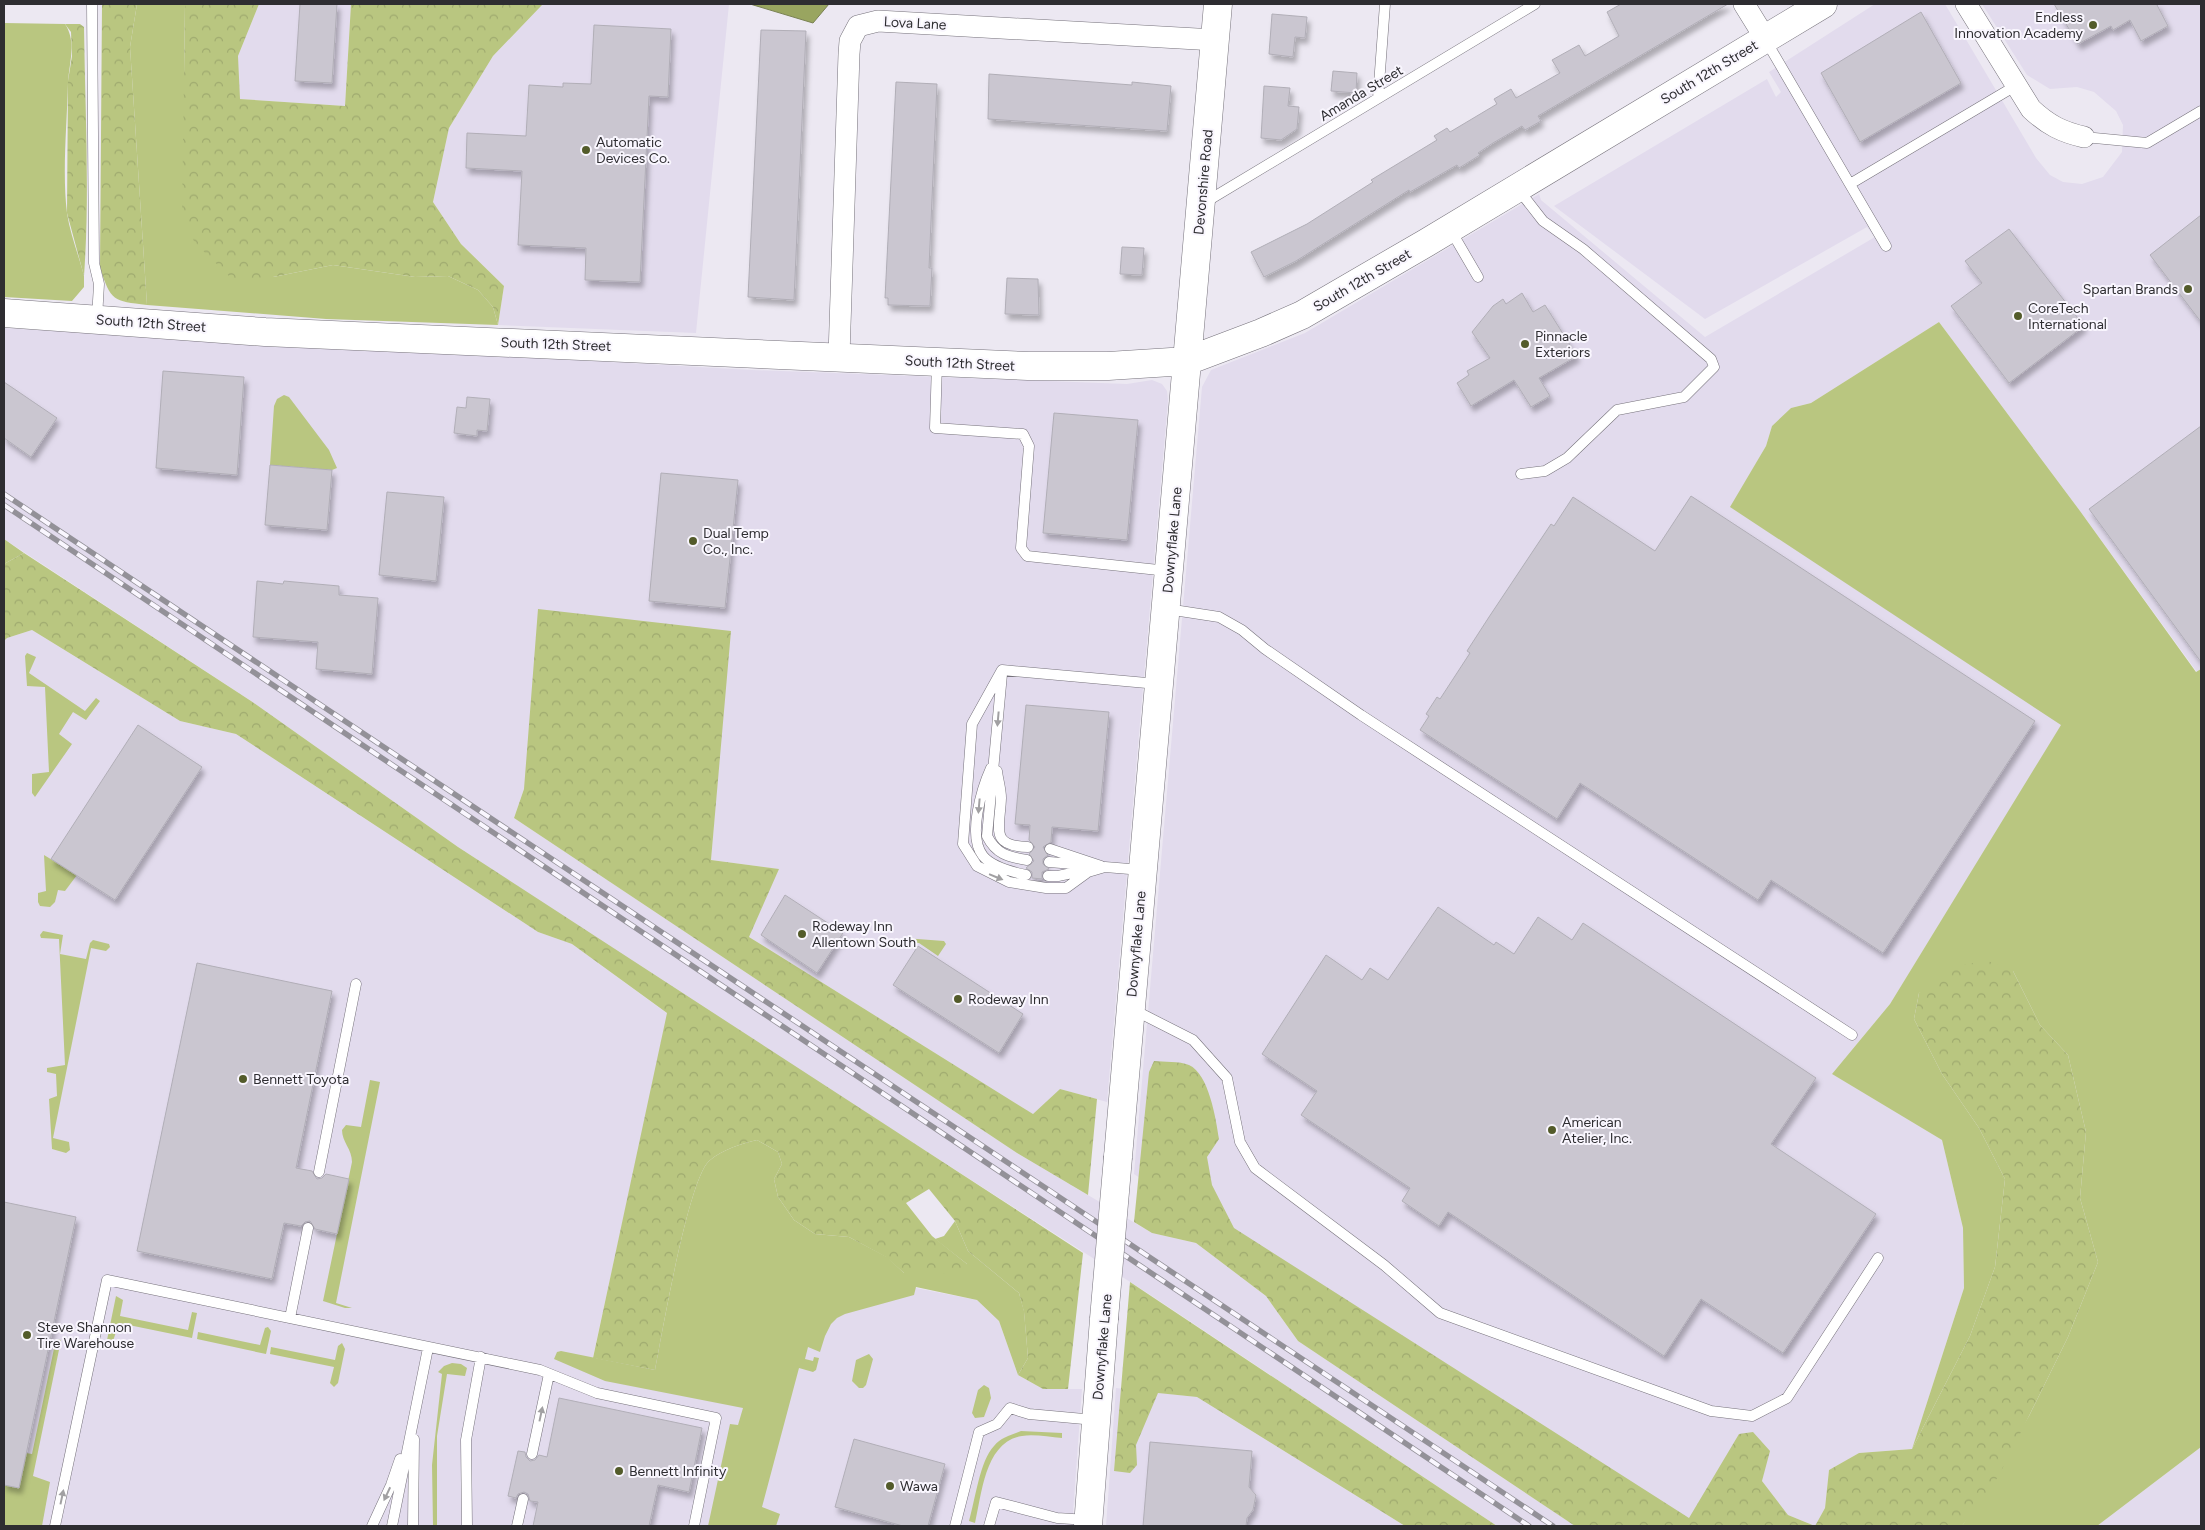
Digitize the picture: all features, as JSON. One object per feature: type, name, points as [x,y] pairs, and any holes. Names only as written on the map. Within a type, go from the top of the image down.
[{"type":"street","name":"Devonshire Road","points":[[1187,361],[1218,4]]},
{"type":"street","points":[[1744,4],[1765,38]]},
{"type":"street","name":"South 12th Street","points":[[4,313],[265,332],[838,356],[1028,366],[1108,366],[1187,361],[1302,315],[1518,188],[1823,4]]},
{"type":"street","points":[[1966,4],[2031,110],[2044,122],[2062,132],[2084,137]]},
{"type":"street","name":"Lova Lane","points":[[838,356],[849,54],[850,41],[858,26],[878,21],[1215,40]]},
{"type":"street","name":"Downyflake Lane","points":[[1088,1523],[1187,361]]},
{"type":"lane","points":[[92,4],[94,263],[99,284],[98,319]]},
{"type":"lane","points":[[1378,98],[1385,4]]},
{"type":"lane","name":"Amanda Street","points":[[1201,205],[1535,4]]},
{"type":"lane","points":[[1765,38],[1886,246]]},
{"type":"lane","points":[[1850,184],[2017,86]]},
{"type":"lane","points":[[2084,137],[2147,143],[2201,111]]},
{"type":"lane","points":[[1518,188],[1543,221],[1583,249],[1712,360],[1714,367],[1684,397],[1617,410],[1567,458],[1546,471],[1521,474]]},
{"type":"lane","points":[[1450,228],[1478,277]]},
{"type":"lane","points":[[937,362],[935,428],[1022,434],[1029,446],[1021,548],[1027,556],[1169,571]]},
{"type":"lane","points":[[1166,609],[1219,617],[1242,630],[1265,649],[1361,715],[1852,1035]]},
{"type":"lane","points":[[1002,670],[1159,684]]},
{"type":"lane","points":[[1002,670],[987,836],[992,846],[1002,855],[1027,860]]},
{"type":"lane","points":[[1002,670],[972,724],[963,844],[977,866],[990,875],[1027,886],[1066,888],[1088,872],[1105,867]]},
{"type":"lane","points":[[994,760],[1000,786],[998,829],[1001,840],[1008,845],[1028,847]]},
{"type":"lane","points":[[994,760],[980,797],[978,844],[982,855],[991,862],[1026,875]]},
{"type":"lane","points":[[1050,849],[1105,867]]},
{"type":"lane","points":[[1049,862],[1143,870]]},
{"type":"lane","points":[[1048,876],[1105,867]]},
{"type":"lane","points":[[319,1172],[356,984]]},
{"type":"lane","points":[[1131,1009],[1192,1040],[1227,1078],[1240,1142],[1255,1168],[1384,1265],[1440,1313],[1711,1411],[1752,1416],[1788,1398],[1878,1258]]},
{"type":"lane","points":[[290,1318],[308,1228]]},
{"type":"lane","points":[[56,1526],[107,1280],[540,1370],[597,1393],[716,1418],[694,1526]]},
{"type":"lane","points":[[392,1526],[428,1348]]},
{"type":"lane","points":[[467,1526],[466,1440],[481,1357]]},
{"type":"lane","points":[[532,1454],[549,1374]]},
{"type":"lane","points":[[955,1526],[979,1432],[997,1424],[1010,1408],[1029,1414],[1096,1420]]},
{"type":"lane","points":[[372,1526],[391,1486],[414,1415]]},
{"type":"lane","points":[[414,1415],[414,1526]]},
{"type":"lane","points":[[518,1526],[523,1499]]},
{"type":"lane","points":[[989,1526],[996,1502],[1057,1518],[1088,1523]]},
{"type":"shaded area","points":[[259,4],[351,4],[345,106],[239,99],[238,56]]},
{"type":"shaded area","points":[[543,4],[729,4],[696,333],[498,325],[504,286],[461,244],[433,202],[449,128],[493,56]]},
{"type":"shaded area","points":[[750,4],[829,4],[813,23]]},
{"type":"shaded area","points":[[1875,4],[1945,4],[2036,158],[2050,175],[2063,182],[2082,184],[2103,177],[2122,152],[2123,125],[2116,111],[2094,92],[2077,87],[2050,89],[2027,75],[1982,4],[2201,4],[2201,669],[2197,672],[1939,322],[1811,403],[1791,408],[1772,426],[1766,446],[1731,507],[2062,725],[1890,1004],[1832,1074],[1942,1140],[1963,1228],[1964,1288],[1912,1449],[1859,1453],[1829,1470],[1825,1508],[1815,1526],[1788,1515],[1762,1481],[1769,1451],[1706,1526],[1660,1526],[1134,1174],[1202,387],[1211,370],[1305,333],[1539,194],[1541,200],[1705,337],[1875,237],[1867,227],[1705,319],[1554,206],[1767,79],[1776,97],[1781,92],[1769,72]]},
{"type":"shaded area","points":[[4,328],[752,370],[1127,384],[1152,380],[1162,384],[1167,391],[1168,400],[1107,1102],[1060,1089],[1034,1115],[749,937],[778,869],[711,860],[730,631],[524,789],[514,818],[1017,1153],[1152,1233],[1196,1243],[1266,1296],[1298,1341],[1575,1526],[1497,1526],[1152,1296],[684,996],[458,847],[251,701],[4,539]]},
{"type":"shaded area","points":[[32,630],[180,721],[236,734],[538,932],[572,944],[668,1014],[591,1366],[793,1254],[916,1288],[977,1300],[999,1321],[1018,1375],[1043,1389],[1082,1389],[1072,1526],[4,1526],[4,641],[7,638]]},
{"type":"shaded area","points":[[1116,1388],[1197,1397],[1405,1526],[1106,1526]]},
{"type":"shaded area","points":[[2201,1447],[2201,1526],[2097,1526]]},
{"type":"green space","points":[[102,4],[137,4],[130,47],[147,305],[127,302],[115,297],[107,287],[100,268]]},
{"type":"green space","points":[[137,4],[185,4],[184,76],[273,277],[333,265],[415,277],[448,276],[478,290],[493,307],[498,325],[326,319],[147,305],[130,47]]},
{"type":"green space","points":[[185,4],[259,4],[238,56],[240,99],[345,106],[351,4],[543,4],[493,56],[449,128],[433,202],[461,244],[504,286],[498,325],[493,307],[478,290],[448,276],[415,277],[333,265],[273,277],[232,279],[195,243],[182,218]]},
{"type":"green space","points":[[4,23],[65,24],[71,38],[65,182],[70,229],[84,276],[84,287],[72,301],[4,297]]},
{"type":"green space","points":[[65,24],[80,24],[84,27],[87,183],[84,276],[67,213],[68,81],[72,56],[71,32]]},
{"type":"green space","points":[[1939,322],[2080,511],[2196,672],[2201,669],[2201,1447],[2097,1526],[1962,1526],[2029,1416],[2068,1337],[2098,1262],[2080,1198],[2086,1132],[2068,1055],[2040,1025],[2013,971],[1919,993],[1914,1019],[1942,1074],[1979,1128],[2005,1179],[1995,1267],[1970,1336],[1912,1449],[1964,1288],[1963,1228],[1942,1140],[1832,1074],[1890,1004],[2061,725],[1730,507],[1766,446],[1772,426],[1791,408],[1811,403]]},
{"type":"green space","points":[[284,395],[289,397],[329,450],[337,468],[332,470],[270,465],[274,406],[277,399]]},
{"type":"green space","points":[[4,539],[24,553],[4,564]]},
{"type":"green space","points":[[24,553],[251,701],[458,847],[1083,1253],[1068,1389],[1043,1389],[1018,1375],[1028,1358],[1024,1312],[1019,1293],[968,1251],[955,1221],[929,1189],[906,1203],[932,1236],[967,1264],[960,1274],[904,1273],[886,1257],[849,1237],[815,1234],[794,1220],[778,1197],[774,1179],[782,1164],[778,1152],[757,1140],[738,1145],[720,1153],[709,1161],[701,1174],[693,1197],[677,1260],[655,1370],[593,1358],[667,1013],[572,944],[538,932],[236,734],[180,721],[32,630],[7,638],[4,641],[4,564]]},
{"type":"green space","points":[[538,609],[731,631],[711,860],[779,869],[749,937],[1033,1114],[1060,1089],[1097,1099],[1088,1195],[1017,1153],[514,818],[524,789]]},
{"type":"green space","points":[[27,653],[36,657],[29,673],[85,711],[96,698],[100,701],[86,720],[73,712],[59,734],[72,744],[35,797],[32,793],[32,774],[49,772],[45,687],[27,686],[25,656]]},
{"type":"green space","points":[[44,855],[77,875],[65,891],[58,890],[55,902],[50,907],[40,906],[38,902],[38,893],[46,891]]},
{"type":"green space","points":[[43,931],[63,935],[60,954],[86,959],[90,943],[93,940],[109,944],[110,947],[106,951],[91,948],[53,1138],[69,1142],[70,1150],[66,1153],[52,1149],[49,1099],[57,1096],[56,1074],[47,1072],[47,1068],[65,1065],[59,939],[41,938],[40,935]]},
{"type":"green space","points":[[904,938],[944,941],[946,944],[938,956],[919,943],[914,943],[911,949],[902,943]]},
{"type":"green space","points":[[1988,961],[2013,971],[2040,1025],[2068,1055],[2086,1132],[2080,1198],[2098,1262],[2068,1337],[1998,1477],[1962,1526],[1815,1526],[1825,1508],[1829,1470],[1859,1453],[1912,1449],[1970,1336],[1995,1267],[2005,1179],[1979,1128],[1942,1074],[1914,1019],[1919,993],[1958,965]]},
{"type":"green space","points":[[1154,1061],[1176,1062],[1189,1065],[1202,1078],[1210,1098],[1219,1139],[1207,1157],[1212,1185],[1234,1228],[1689,1518],[1739,1434],[1753,1432],[1770,1451],[1762,1481],[1788,1515],[1815,1526],[1575,1526],[1298,1341],[1266,1296],[1196,1243],[1152,1233],[1134,1222],[1149,1072]]},
{"type":"green space","points":[[370,1080],[380,1082],[336,1303],[352,1308],[345,1308],[323,1301],[352,1162],[342,1130],[346,1125],[361,1127]]},
{"type":"green space","points":[[757,1140],[778,1152],[782,1164],[774,1179],[778,1197],[794,1220],[815,1234],[849,1237],[887,1257],[904,1273],[967,1264],[935,1239],[944,1236],[955,1221],[968,1251],[1019,1293],[1024,1311],[1028,1358],[1018,1375],[999,1321],[977,1300],[916,1287],[914,1295],[845,1314],[837,1318],[831,1324],[825,1336],[820,1352],[808,1347],[805,1359],[813,1361],[814,1357],[819,1358],[816,1370],[813,1372],[799,1368],[762,1507],[780,1514],[776,1526],[708,1526],[730,1424],[738,1425],[743,1408],[605,1381],[554,1359],[557,1352],[561,1351],[655,1370],[677,1260],[693,1197],[701,1174],[709,1161],[720,1153],[738,1145]]},
{"type":"green space","points":[[1130,1282],[1497,1526],[1405,1526],[1197,1397],[1158,1393],[1136,1445],[1137,1465],[1130,1473],[1114,1471]]},
{"type":"green space","points":[[116,1296],[123,1300],[120,1316],[188,1330],[192,1312],[197,1313],[192,1338],[119,1323],[113,1341],[107,1340]]},
{"type":"green space","points":[[268,1327],[271,1331],[266,1354],[197,1339],[198,1332],[260,1345],[265,1328]]},
{"type":"green space","points":[[56,1339],[61,1340],[33,1476],[50,1482],[42,1526],[4,1526],[4,1485],[19,1488],[26,1453],[32,1454]]},
{"type":"green space","points":[[342,1343],[345,1349],[338,1383],[334,1387],[330,1383],[334,1367],[270,1354],[271,1347],[335,1360],[338,1346]]},
{"type":"green space","points":[[869,1354],[873,1359],[866,1385],[863,1388],[859,1388],[852,1381],[856,1360]]},
{"type":"green space","points":[[452,1363],[461,1364],[467,1368],[465,1376],[447,1374],[437,1436],[437,1526],[433,1526],[432,1465],[442,1374],[438,1372],[444,1366]]},
{"type":"green space","points":[[984,1385],[989,1388],[991,1398],[984,1417],[975,1418],[972,1413],[978,1390]]},
{"type":"green space","points":[[1021,1431],[1062,1433],[1062,1438],[1037,1435],[1022,1436],[1010,1440],[1000,1448],[987,1470],[975,1523],[969,1521],[989,1452],[1000,1440]]},
{"type":"building","points":[[300,4],[337,4],[332,83],[295,81]]},
{"type":"building","points":[[1621,4],[1728,4],[1538,116],[1541,121],[1525,130],[1522,126],[1478,153],[1480,155],[1459,168],[1457,165],[1410,192],[1409,190],[1296,261],[1264,277],[1251,252],[1307,224],[1373,182],[1371,180],[1437,140],[1434,136],[1447,128],[1450,132],[1497,104],[1494,99],[1511,89],[1516,98],[1560,73],[1552,60],[1579,45],[1585,56],[1619,36],[1607,12]]},
{"type":"building","name":"Endless Innovation Academy","points":[[2054,4],[2160,4],[2157,5],[2168,26],[2141,41],[2130,20],[2113,30],[2111,26],[2078,44]]},
{"type":"building","points":[[1921,12],[1961,83],[1860,142],[1821,73]]},
{"type":"building","points":[[1272,14],[1307,17],[1305,38],[1295,37],[1293,57],[1269,54]]},
{"type":"building","name":"Automatic Devices Co.","points":[[594,25],[671,29],[668,97],[649,96],[640,282],[585,280],[586,248],[518,245],[522,171],[466,168],[467,133],[526,136],[529,85],[563,87],[563,83],[591,84]]},
{"type":"building","points":[[761,30],[806,31],[794,300],[748,297]]},
{"type":"building","points":[[1333,71],[1357,73],[1356,93],[1331,91]]},
{"type":"building","points":[[989,74],[1132,85],[1132,82],[1171,86],[1167,131],[988,119]]},
{"type":"building","points":[[896,82],[937,84],[929,268],[932,268],[930,306],[888,305],[888,298],[885,298]]},
{"type":"building","points":[[1264,86],[1290,88],[1288,106],[1299,107],[1297,129],[1281,140],[1261,138]]},
{"type":"building","name":"Spartan Brands","points":[[2201,215],[2201,322],[2150,255]]},
{"type":"building","name":"CoreTech International","points":[[2009,229],[2084,326],[2009,383],[1951,306],[1982,283],[1965,261]]},
{"type":"building","points":[[1122,247],[1144,248],[1142,275],[1120,274]]},
{"type":"building","points":[[1007,278],[1038,279],[1039,315],[1005,314]]},
{"type":"building","name":"Pinnacle Exteriors","points":[[1522,293],[1533,312],[1545,305],[1577,356],[1539,378],[1550,396],[1531,407],[1514,380],[1471,406],[1457,383],[1469,375],[1467,371],[1490,358],[1472,332],[1493,306],[1503,299],[1506,304]]},
{"type":"building","points":[[163,371],[244,377],[237,475],[156,468]]},
{"type":"building","points":[[4,382],[57,418],[31,457],[4,438]]},
{"type":"building","points":[[467,397],[490,399],[487,431],[477,430],[477,436],[454,433],[457,407],[466,408]]},
{"type":"building","points":[[1054,413],[1138,420],[1127,540],[1043,533]]},
{"type":"building","points":[[2201,426],[2201,662],[2089,509]]},
{"type":"building","points":[[270,465],[332,470],[327,530],[265,525]]},
{"type":"building","name":"Dual Temp Co., Inc.","points":[[661,473],[738,480],[725,608],[649,601]]},
{"type":"building","points":[[387,492],[444,497],[436,581],[379,575]]},
{"type":"building","points":[[1691,496],[2035,721],[1883,953],[1771,880],[1758,900],[1580,783],[1557,819],[1420,730],[1429,716],[1426,714],[1437,697],[1440,699],[1470,653],[1467,651],[1489,617],[1551,524],[1554,526],[1573,497],[1655,551]]},
{"type":"building","points":[[257,581],[283,584],[284,581],[339,586],[339,595],[378,598],[372,674],[316,669],[318,642],[253,637]]},
{"type":"building","points":[[1026,705],[1109,712],[1098,831],[1052,827],[1051,842],[1043,847],[1048,855],[1043,859],[1043,864],[1049,869],[1042,872],[1042,879],[1032,878],[1032,872],[1026,868],[1034,861],[1029,854],[1035,847],[1029,840],[1030,825],[1015,824]]},
{"type":"building","points":[[138,725],[202,767],[115,900],[51,859]]},
{"type":"building","name":"Rodeway Inn Allentown South","points":[[785,895],[843,933],[817,973],[761,935]]},
{"type":"building","name":"American Atelier, Inc.","points":[[1438,907],[1494,945],[1496,942],[1514,954],[1538,917],[1572,940],[1583,923],[1816,1078],[1771,1144],[1876,1214],[1783,1353],[1701,1299],[1664,1356],[1448,1212],[1439,1226],[1402,1201],[1410,1188],[1301,1115],[1317,1091],[1262,1054],[1326,955],[1362,980],[1370,968],[1388,980]]},
{"type":"building","name":"Rodeway Inn","points":[[918,946],[1023,1014],[999,1053],[893,985]]},
{"type":"building","name":"Bennett Toyota","points":[[197,963],[332,991],[296,1168],[312,1171],[317,1179],[322,1178],[326,1174],[349,1179],[337,1234],[315,1229],[310,1221],[305,1222],[301,1226],[284,1223],[272,1279],[137,1251]]},
{"type":"building","name":"Steve Shannon Tire Warehouse","points":[[4,1202],[76,1217],[19,1488],[4,1485]]},
{"type":"building","name":"Bennett Infinity","points":[[559,1398],[702,1428],[689,1492],[658,1485],[649,1526],[533,1526],[538,1502],[530,1501],[528,1494],[524,1492],[518,1494],[516,1498],[508,1496],[518,1451],[525,1452],[526,1457],[530,1461],[535,1460],[539,1455],[547,1457]]},
{"type":"building","name":"Wawa","points":[[854,1439],[945,1464],[928,1526],[903,1526],[835,1507]]},
{"type":"building","points":[[1150,1442],[1252,1451],[1249,1487],[1256,1495],[1253,1510],[1247,1518],[1246,1526],[1143,1526]]},
{"type":"railway","points":[[4,494],[1553,1526]]},
{"type":"railway","points":[[4,505],[1529,1526]]},
{"type":"place","name":"Endless Innovation Academy","points":[[2093,25]]},
{"type":"place","name":"Automatic Devices Co.","points":[[586,150]]},
{"type":"place","name":"Spartan Brands","points":[[2188,289]]},
{"type":"place","name":"CoreTech International","points":[[2018,316]]},
{"type":"place","name":"Pinnacle Exteriors","points":[[1525,344]]},
{"type":"place","name":"Dual Temp Co., Inc.","points":[[693,541]]},
{"type":"place","name":"Rodeway Inn Allentown South","points":[[802,934]]},
{"type":"place","name":"Rodeway Inn","points":[[958,999]]},
{"type":"place","name":"Bennett Toyota","points":[[243,1079]]},
{"type":"place","name":"American Atelier, Inc.","points":[[1552,1130]]},
{"type":"place","name":"Steve Shannon Tire Warehouse","points":[[27,1335]]},
{"type":"place","name":"Bennett Infinity","points":[[619,1471]]},
{"type":"place","name":"Wawa","points":[[890,1486]]}]
